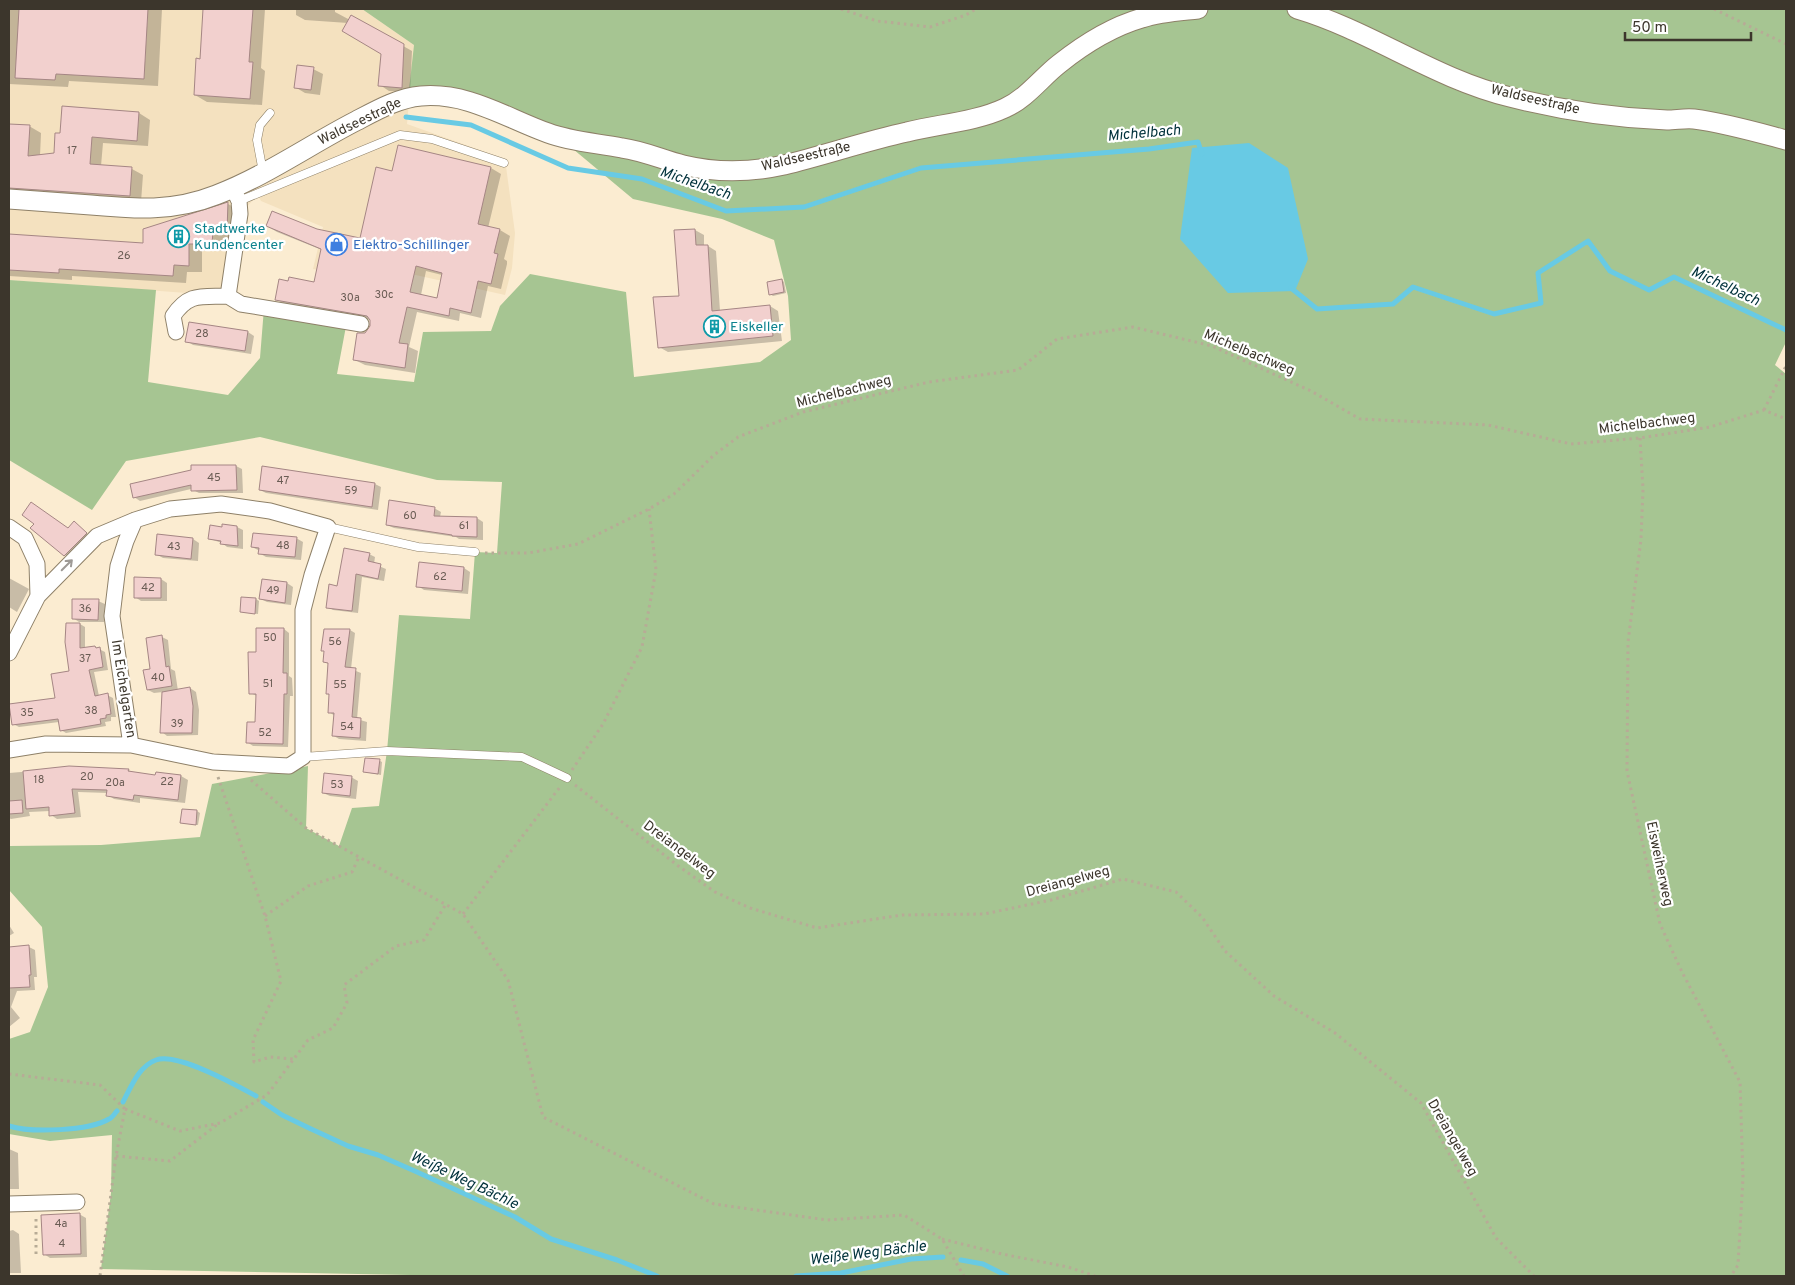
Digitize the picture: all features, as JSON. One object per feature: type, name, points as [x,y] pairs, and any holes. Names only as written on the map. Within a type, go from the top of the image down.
[{"type":"street","name":"Waldseestraße","points":[[9,199],[157,209],[236,195],[263,172],[374,111],[400,100],[420,96],[438,96],[465,100],[485,106],[549,134],[642,152],[681,165],[706,170],[729,171],[780,166],[875,140],[984,116],[998,111],[1020,99],[1059,64],[1090,41],[1118,26],[1144,17],[1198,9]]},
{"type":"street","name":"Waldseestraße","points":[[1297,9],[1348,29],[1435,69],[1509,97],[1598,114],[1714,122],[1786,140]]},
{"type":"street","points":[[228,296],[240,214],[236,195]]},
{"type":"street","points":[[176,332],[173,316],[182,304],[196,297],[228,296],[241,304],[361,324]]},
{"type":"street","points":[[9,653],[38,596],[97,536],[135,520],[170,509],[221,504],[270,511],[328,527],[303,610],[303,756]]},
{"type":"street","name":"Im Eichelgarten","points":[[135,520],[118,566],[112,616],[131,745],[212,762],[231,764],[289,766],[303,756]]},
{"type":"street","points":[[9,527],[25,538],[36,564],[38,596]]},
{"type":"street","points":[[9,750],[46,744],[131,745]]},
{"type":"street","points":[[9,1204],[77,1202]]},
{"type":"lane","points":[[263,172],[257,140],[260,125],[270,113]]},
{"type":"lane","points":[[236,195],[400,135],[432,139],[504,163]]},
{"type":"lane","points":[[328,527],[418,548],[475,552]]},
{"type":"lane","name":"Im Eichelgarten","points":[[303,756],[387,751],[522,757],[567,778]]},
{"type":"path","points":[[841,9],[877,21],[930,27],[966,15],[976,9]]},
{"type":"path","points":[[1714,9],[1786,44]]},
{"type":"path","name":"Michelbachweg","points":[[475,552],[528,553],[578,544],[649,509],[674,494],[714,455],[738,437],[803,412],[929,382],[1018,370],[1057,339],[1133,327],[1212,346],[1311,391],[1360,419],[1488,425],[1571,444],[1640,438],[1710,427],[1764,410]]},
{"type":"path","points":[[1786,366],[1764,410],[1786,419]]},
{"type":"path","name":"Eisweiherweg","points":[[1640,438],[1643,488],[1642,539],[1628,642],[1627,771],[1660,924],[1682,972],[1740,1082],[1743,1178],[1738,1265],[1731,1276]]},
{"type":"path","points":[[463,914],[567,778],[603,724],[642,648],[656,570],[649,509]]},
{"type":"path","points":[[212,762],[265,916],[281,981],[254,1040],[254,1062],[270,1057],[293,1059]]},
{"type":"path","points":[[231,764],[306,828],[463,914],[508,980],[543,1117],[714,1204],[827,1220],[904,1215],[942,1239],[1002,1254],[1068,1267],[1095,1276]]},
{"type":"path","name":"Dreiangelweg","points":[[567,778],[677,865],[715,892],[750,908],[816,928],[902,915],[984,914],[1051,900],[1123,879],[1176,892],[1202,917],[1225,951],[1274,996],[1335,1033],[1421,1103],[1496,1238],[1534,1276]]},
{"type":"path","points":[[265,916],[308,886],[352,872],[359,857]]},
{"type":"path","points":[[116,1156],[170,1161],[220,1123],[267,1095],[308,1040],[333,1028],[347,1003],[344,985],[396,946],[424,940],[446,904]]},
{"type":"path","points":[[9,1074],[100,1085],[125,1109],[180,1131],[220,1123]]},
{"type":"path","points":[[100,1276],[116,1156],[125,1109]]},
{"type":"path","points":[[36,1203],[36,1257]]},
{"type":"path","points":[[942,1239],[964,1276]]},
{"type":"shaded area","points":[[9,9],[362,9],[414,45],[407,124],[505,159],[515,233],[512,268],[505,295],[353,261],[332,272],[313,269],[323,227],[261,201],[258,195],[240,214],[228,296],[9,280]]},
{"type":"green space","points":[[362,9],[1786,9],[1786,342],[1775,365],[1786,374],[1786,1276],[462,1276],[101,1269],[111,1193],[112,1135],[50,1141],[9,1134],[9,1039],[30,1032],[48,987],[42,927],[9,890],[9,846],[101,845],[200,837],[212,784],[308,766],[306,828],[339,846],[352,808],[379,806],[387,751],[399,615],[470,619],[475,552],[497,553],[502,482],[437,480],[260,437],[126,461],[92,510],[9,460],[9,280],[156,290],[148,382],[228,395],[260,358],[264,308],[347,321],[337,374],[414,382],[423,332],[491,331],[500,306],[530,274],[626,292],[634,377],[760,362],[791,340],[788,296],[774,240],[722,219],[633,199],[549,129],[485,97],[452,90],[409,90],[414,45]]},
{"type":"water","points":[[1249,143],[1288,168],[1308,259],[1295,291],[1228,293],[1180,239],[1192,148]]},
{"type":"building","points":[[19,9],[148,9],[144,79],[56,74],[55,80],[15,78]]},
{"type":"building","points":[[203,9],[253,9],[249,62],[253,62],[250,99],[194,95],[196,58],[200,59]]},
{"type":"building","points":[[351,15],[404,44],[402,88],[378,86],[381,54],[342,31]]},
{"type":"building","points":[[297,65],[314,67],[311,90],[294,88]]},
{"type":"building","points":[[62,106],[139,112],[137,141],[92,137],[90,164],[132,167],[130,196],[9,188],[9,124],[30,125],[28,156],[54,153],[55,133],[60,133]]},
{"type":"building","points":[[398,145],[491,167],[478,224],[500,229],[494,253],[498,254],[491,284],[478,281],[471,313],[450,308],[449,316],[407,307],[399,343],[408,344],[405,368],[353,360],[357,333],[365,333],[370,326],[370,320],[367,316],[275,300],[279,279],[288,281],[289,277],[314,282],[321,249],[266,226],[272,211],[317,229],[360,238],[376,167],[392,171]],"holes":[[[416,266],[442,273],[437,298],[410,292]]]},
{"type":"building","points":[[228,202],[227,231],[213,231],[212,244],[189,244],[189,266],[174,265],[173,276],[59,269],[59,273],[9,270],[9,234],[143,243],[143,229]]},
{"type":"building","points":[[695,229],[696,245],[708,245],[712,311],[770,305],[773,336],[658,348],[653,297],[679,296],[674,230]]},
{"type":"building","points":[[782,279],[784,292],[769,295],[767,282]]},
{"type":"building","points":[[189,322],[248,331],[245,351],[185,342]]},
{"type":"building","points":[[191,465],[236,465],[237,490],[191,491],[191,485],[133,498],[130,484],[191,470]]},
{"type":"building","points":[[262,466],[375,483],[372,507],[259,490]]},
{"type":"building","points":[[389,500],[435,507],[434,516],[477,517],[477,537],[452,536],[386,525]]},
{"type":"building","points":[[31,502],[68,528],[74,521],[87,533],[64,556],[30,528],[34,524],[22,515]]},
{"type":"building","points":[[222,524],[237,526],[238,546],[220,544],[221,541],[208,539],[210,525],[222,527]]},
{"type":"building","points":[[253,533],[297,537],[295,557],[258,554],[259,548],[251,547]]},
{"type":"building","points":[[157,534],[193,538],[191,559],[155,555]]},
{"type":"building","points":[[344,548],[370,553],[368,561],[381,564],[378,579],[356,574],[352,611],[326,608],[329,584],[337,586]]},
{"type":"building","points":[[419,562],[464,567],[462,591],[416,587]]},
{"type":"building","points":[[134,577],[161,578],[161,598],[134,598]]},
{"type":"building","points":[[262,579],[287,582],[285,603],[259,599]]},
{"type":"building","points":[[241,597],[256,598],[255,614],[240,612]]},
{"type":"building","points":[[72,599],[99,599],[98,620],[72,619]]},
{"type":"building","points":[[66,623],[80,623],[80,648],[100,647],[103,667],[89,670],[95,696],[108,693],[111,714],[106,715],[106,718],[100,719],[101,724],[60,731],[58,719],[12,725],[9,704],[55,698],[51,674],[69,671],[65,642]]},
{"type":"building","points":[[256,628],[284,628],[283,673],[287,673],[287,694],[284,694],[283,744],[246,743],[247,722],[255,722],[256,694],[249,694],[248,652],[256,652]]},
{"type":"building","points":[[324,629],[350,629],[345,667],[356,668],[352,717],[361,718],[360,738],[332,736],[334,713],[328,713],[329,694],[326,694],[328,663],[323,662],[324,651],[321,651]]},
{"type":"building","points":[[162,635],[166,667],[169,666],[172,686],[147,690],[143,670],[150,669],[146,638]]},
{"type":"building","points":[[190,687],[193,706],[192,733],[160,733],[162,692]]},
{"type":"building","points":[[365,758],[380,759],[378,774],[363,772]]},
{"type":"building","points":[[69,766],[129,769],[128,771],[155,775],[156,772],[181,775],[178,800],[134,795],[133,800],[106,796],[107,790],[72,789],[75,813],[49,816],[49,807],[26,809],[23,771]]},
{"type":"building","points":[[324,773],[352,776],[350,796],[322,793]]},
{"type":"building","points":[[22,800],[23,813],[9,814],[9,801]]},
{"type":"building","points":[[182,809],[197,810],[196,825],[180,823]]},
{"type":"building","points":[[29,945],[30,987],[9,988],[9,947]]},
{"type":"building","points":[[80,1213],[81,1254],[43,1255],[41,1215]]},
{"type":"waterway","name":"Michelbach","points":[[406,117],[471,125],[568,168],[642,179],[726,211],[804,207],[921,168],[1149,149],[1198,142],[1202,154]]},
{"type":"waterway","name":"Michelbach","points":[[1291,288],[1317,309],[1393,304],[1413,287],[1494,314],[1541,303],[1538,273],[1588,241],[1610,271],[1649,290],[1674,277],[1786,330]]},
{"type":"waterway","name":"Weiße Weg Bächle","points":[[123,1102],[140,1072],[150,1063],[166,1059],[192,1065],[256,1096]]},
{"type":"waterway","name":"Weiße Weg Bächle","points":[[263,1102],[282,1115],[348,1146],[378,1155],[515,1217],[551,1239],[617,1260],[657,1276]]},
{"type":"waterway","name":"Weiße Weg Bächle","points":[[9,1126],[31,1130],[60,1130],[100,1123],[110,1118],[117,1111]]},
{"type":"waterway","name":"Weiße Weg Bächle","points":[[796,1276],[841,1273],[911,1259],[943,1257]]},
{"type":"waterway","name":"Weiße Weg Bächle","points":[[961,1260],[983,1264],[1007,1276]]},
{"type":"place","name":"Stadtwerke Kundencenter","points":[[178,237]]},
{"type":"place","name":"Elektro-Schillinger","points":[[337,245]]},
{"type":"place","name":"Eiskeller","points":[[714,327]]}]
